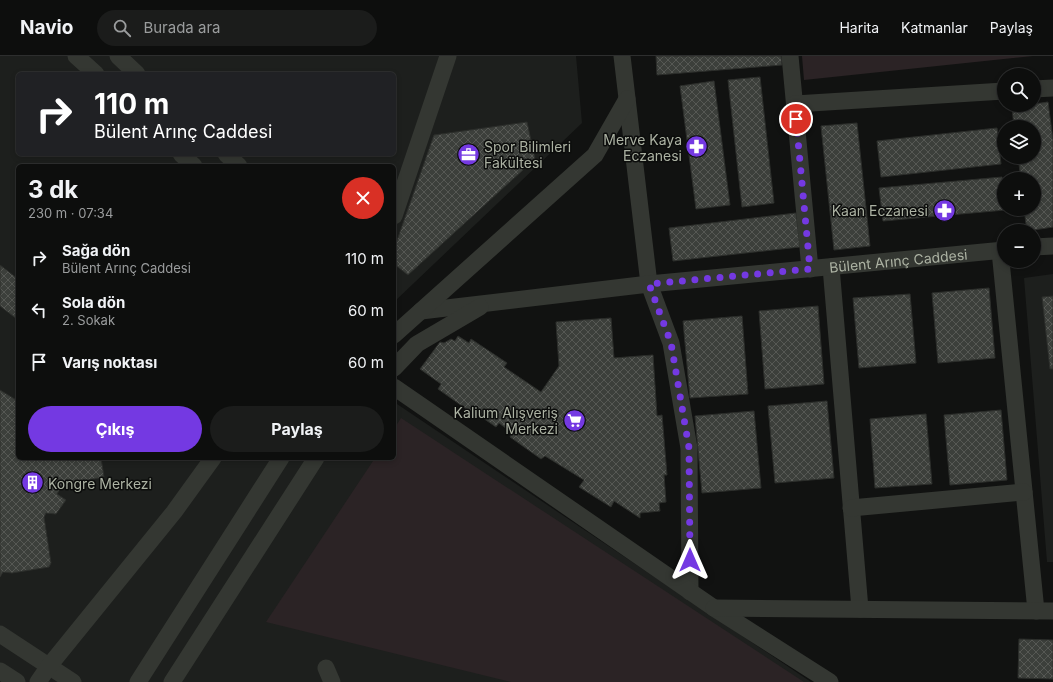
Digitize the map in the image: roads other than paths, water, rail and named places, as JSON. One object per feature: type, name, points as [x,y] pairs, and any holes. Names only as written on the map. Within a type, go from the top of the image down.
[{"type":"street","points":[[76,56],[94,72]]},
{"type":"street","points":[[118,56],[136,72]]},
{"type":"street","points":[[396,210],[448,56]]},
{"type":"street","points":[[622,56],[649,284],[671,343],[689,448],[690,592]]},
{"type":"street","points":[[790,56],[810,269]]},
{"type":"street","points":[[1041,89],[1053,88]]},
{"type":"street","points":[[795,104],[997,91]]},
{"type":"street","points":[[396,333],[595,155],[627,99]]},
{"type":"street","points":[[183,156],[192,164]]},
{"type":"street","points":[[228,156],[237,164]]},
{"type":"street","points":[[1041,247],[1053,246]]},
{"type":"street","name":"Bülent Arınç Caddesi","points":[[421,310],[485,304],[649,284],[997,250]]},
{"type":"street","points":[[831,267],[860,609]]},
{"type":"street","points":[[714,608],[1045,611],[1024,492],[1004,268]]},
{"type":"street","points":[[396,366],[417,344],[485,304]]},
{"type":"street","points":[[396,388],[690,592],[830,682]]},
{"type":"street","points":[[38,682],[49,666],[174,512],[212,460]]},
{"type":"street","points":[[138,682],[280,460]]},
{"type":"street","points":[[172,682],[315,460]]},
{"type":"street","points":[[851,508],[1024,492]]},
{"type":"street","points":[[0,634],[73,682]]},
{"type":"street","points":[[0,671],[17,682]]},
{"type":"place","name":"Merve Kaya Eczanesi","points":[[697,147]]},
{"type":"place","name":"Spor Bilimleri Fakültesi","points":[[469,154]]},
{"type":"place","name":"Kaan Eczanesi","points":[[944,210]]},
{"type":"place","name":"Kalium Alışveriş Merkezi","points":[[574,420]]},
{"type":"place","name":"Kongre Merkezi","points":[[32,483]]}]
